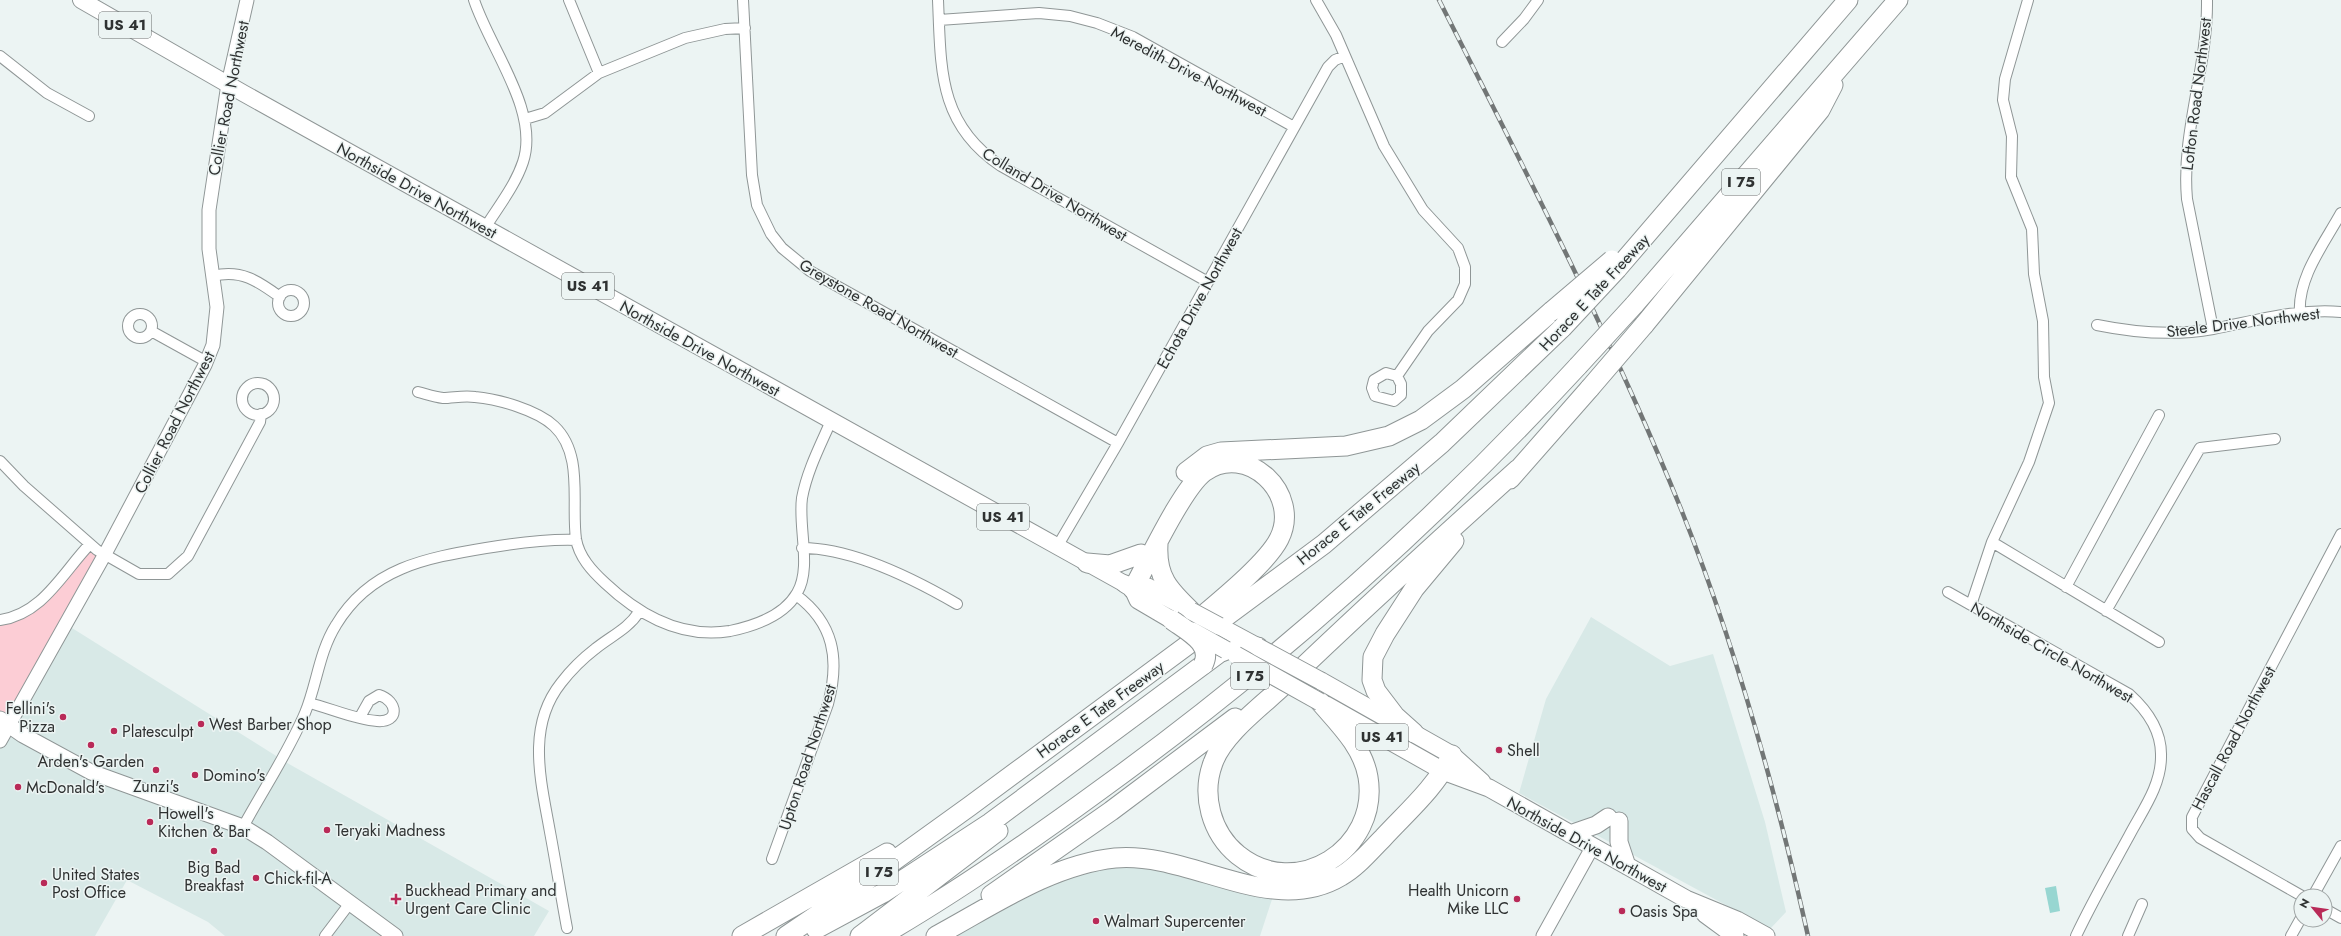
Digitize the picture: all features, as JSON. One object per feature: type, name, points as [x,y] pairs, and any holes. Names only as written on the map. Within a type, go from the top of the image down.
[{"type":"highway","name":"Horace E Tate Freeway","points":[[786,936],[970,806],[1324,544],[1442,443],[1562,328],[1614,264],[1656,225],[1848,0]]},
{"type":"highway","name":"I 75","points":[[881,936],[1039,835],[1150,754],[1251,675],[1422,525],[1578,366],[1634,305],[1846,58],[1898,0]]},
{"type":"highway","points":[[1414,733],[1395,716],[1376,691],[1372,668],[1375,652],[1414,589],[1644,325],[1820,110],[1846,58]]},
{"type":"highway","points":[[1129,587],[1141,554],[1181,479],[1195,463],[1207,456],[1232,450],[1346,446],[1389,436],[1422,420],[1463,389],[1552,311],[1614,264]]},
{"type":"highway","points":[[1042,752],[1257,565],[1279,539],[1284,525],[1285,512],[1281,494],[1270,479],[1255,468],[1235,464],[1214,467],[1204,472],[1188,490],[1158,544],[1129,587]]},
{"type":"highway","points":[[1320,702],[1352,740],[1363,758],[1369,788],[1368,810],[1362,826],[1351,842],[1339,854],[1323,864],[1304,870],[1285,872],[1269,870],[1239,856],[1220,835],[1212,818],[1208,801],[1209,775],[1212,763],[1226,741],[1306,664],[1518,469]]},
{"type":"highway","points":[[1158,544],[1158,568],[1176,609],[1204,647],[1206,657],[1203,665]]},
{"type":"highway","points":[[1087,563],[1110,565],[1141,554]]},
{"type":"highway","name":"Northside Drive Northwest","points":[[1129,587],[1138,600],[1176,609],[1219,626],[1321,681],[1414,733],[1447,763]]},
{"type":"highway","name":"Northside Drive Northwest","points":[[1176,609],[1229,656],[1447,763],[1686,899],[1737,920],[1766,936]]},
{"type":"highway","points":[[1219,626],[1225,637],[1229,656]]},
{"type":"highway","points":[[860,936],[988,831],[1203,665],[1258,647]]},
{"type":"highway","points":[[802,936],[883,893],[988,831],[1229,656]]},
{"type":"highway","points":[[932,936],[1112,811],[1306,664]]},
{"type":"highway","points":[[936,936],[1056,873],[1075,866],[1104,860],[1131,858],[1162,860],[1278,891],[1300,890],[1322,885],[1341,876],[1358,864],[1435,784],[1447,763]]},
{"type":"highway","points":[[742,936],[970,806]]},
{"type":"highway","points":[[1570,834],[1613,819],[1627,866]]},
{"type":"highway","name":"Northside Drive Northwest","points":[[1686,899],[1732,935]]},
{"type":"main road","name":"Northside Drive Northwest","points":[[81,0],[485,228],[1129,587]]},
{"type":"main road","points":[[4,723],[58,755],[91,772],[242,827],[267,842],[394,936]]},
{"type":"street","name":"Collier Road Northwest","points":[[0,741],[4,723],[105,554],[207,362],[216,326],[217,307],[209,249],[209,210],[228,84],[247,0]]},
{"type":"street","points":[[474,0],[479,16],[520,102],[525,119],[527,141],[523,162],[485,228]]},
{"type":"street","points":[[570,0],[599,73]]},
{"type":"street","name":"Greystone Road Northwest","points":[[743,0],[753,189],[763,220],[782,248],[810,271],[1118,443]]},
{"type":"street","name":"Colland Drive Northwest","points":[[938,0],[942,73],[947,98],[959,124],[978,148],[1001,166],[1208,282]]},
{"type":"street","points":[[1316,0],[1328,19],[1384,146],[1423,210],[1458,248],[1465,267],[1465,284],[1458,300],[1428,331],[1397,376]]},
{"type":"street","points":[[1502,42],[1524,19],[1538,0]]},
{"type":"street","points":[[1971,605],[1992,542],[2028,462],[2049,403],[2045,384],[2042,321],[2034,274],[2032,229],[2011,177],[2012,136],[2003,100],[2005,80],[2028,0]]},
{"type":"street","name":"Lofton Road Northwest","points":[[2207,0],[2205,38],[2186,156],[2185,178],[2187,199],[2213,329]]},
{"type":"street","name":"Meredith Drive Northwest","points":[[939,20],[1039,13],[1070,16],[1098,23],[1133,38],[1294,127]]},
{"type":"street","points":[[525,119],[545,113],[599,73],[685,38],[725,29],[745,28]]},
{"type":"street","points":[[0,56],[47,93],[89,116]]},
{"type":"street","name":"Echota Drive Northwest","points":[[1057,547],[1118,443],[1328,67],[1335,60],[1345,56]]},
{"type":"street","points":[[2300,314],[2299,299],[2302,285],[2341,213]]},
{"type":"street","points":[[213,276],[229,272],[238,274],[280,297]]},
{"type":"street","name":"Steele Drive Northwest","points":[[2098,325],[2154,333],[2213,329],[2262,318],[2341,312]]},
{"type":"street","points":[[151,331],[207,362]]},
{"type":"street","points":[[418,392],[443,398],[473,396],[490,399],[535,413],[555,426],[567,443],[572,459],[576,540],[582,556],[592,571],[639,612],[658,622],[679,628],[699,631],[728,631],[748,627],[767,619],[786,606],[796,595],[803,575],[801,514],[805,485],[831,421]]},
{"type":"street","points":[[0,461],[24,486],[90,544],[139,574],[168,574],[188,556],[256,429],[261,414]]},
{"type":"street","points":[[2066,587],[2159,415]]},
{"type":"street","points":[[2106,611],[2200,448],[2275,439]]},
{"type":"street","name":"Hascall Road Northwest","points":[[2293,891],[2200,838],[2192,829],[2192,817],[2341,534]]},
{"type":"street","points":[[242,827],[298,728],[309,703],[322,654],[336,624],[359,596],[387,575],[415,562],[447,554],[533,541],[576,540]]},
{"type":"street","points":[[1992,542],[2159,642]]},
{"type":"street","points":[[0,620],[21,614],[48,595],[90,544]]},
{"type":"street","points":[[802,548],[826,550],[885,567],[917,581],[957,604]]},
{"type":"street","name":"Northside Circle Northwest","points":[[1948,592],[2129,694],[2141,704],[2157,731],[2161,757],[2155,788],[2076,936]]},
{"type":"street","name":"Upton Road Northwest","points":[[772,859],[828,704],[833,678],[832,651],[826,628],[814,610],[796,595]]},
{"type":"street","points":[[567,928],[539,769],[538,747],[541,726],[545,709],[559,684],[573,668],[596,648],[626,628],[639,612]]},
{"type":"street","points":[[309,703],[360,717]]},
{"type":"street","points":[[1542,936],[1592,846]]},
{"type":"street","points":[[2318,888],[2341,846]]},
{"type":"street","points":[[325,936],[350,903]]},
{"type":"street","points":[[2128,936],[2142,904]]},
{"type":"shaded area","points":[[90,544],[105,554],[19,707],[0,719],[0,620],[35,605]]},
{"type":"shaded area","points":[[1591,617],[1670,666],[1713,654],[1765,822],[1786,912],[1770,929],[1519,793],[1546,699]]},
{"type":"shaded area","points":[[64,623],[289,764],[549,911],[534,936],[225,936],[208,922],[127,880],[95,936],[0,936],[0,716]]},
{"type":"shaded area","points":[[1134,855],[1276,887],[1260,936],[950,936],[1001,903]]},
{"type":"water","points":[[2056,886],[2060,911],[2050,913],[2045,888]]},
{"type":"railway","points":[[1439,0],[1596,315],[1654,444],[1681,509],[1720,614],[1753,720],[1796,882],[1808,936]]},
{"type":"place","name":"Fellini's Pizza","points":[[63,717]]},
{"type":"place","name":"West Barber Shop","points":[[201,724]]},
{"type":"place","name":"Platesculpt","points":[[114,731]]},
{"type":"place","name":"Arden's Garden","points":[[91,745]]},
{"type":"place","name":"Shell","points":[[1499,750]]},
{"type":"place","name":"Zunzi's","points":[[156,770]]},
{"type":"place","name":"Domino's","points":[[195,775]]},
{"type":"place","name":"McDonald's","points":[[18,787]]},
{"type":"place","name":"Howell's Kitchen & Bar","points":[[150,822]]},
{"type":"place","name":"Teryaki Madness","points":[[327,830]]},
{"type":"place","name":"Big Bad Breakfast","points":[[214,851]]},
{"type":"place","name":"Chick-fil-A","points":[[256,878]]},
{"type":"place","name":"United States Post Office","points":[[44,883]]},
{"type":"place","name":"Buckhead Primary and Urgent Care Clinic","points":[[396,899]]},
{"type":"place","name":"Health Unicorn Mike LLC","points":[[1517,899]]},
{"type":"place","name":"Oasis Spa","points":[[1622,911]]},
{"type":"place","name":"Walmart Supercenter","points":[[1096,921]]}]
